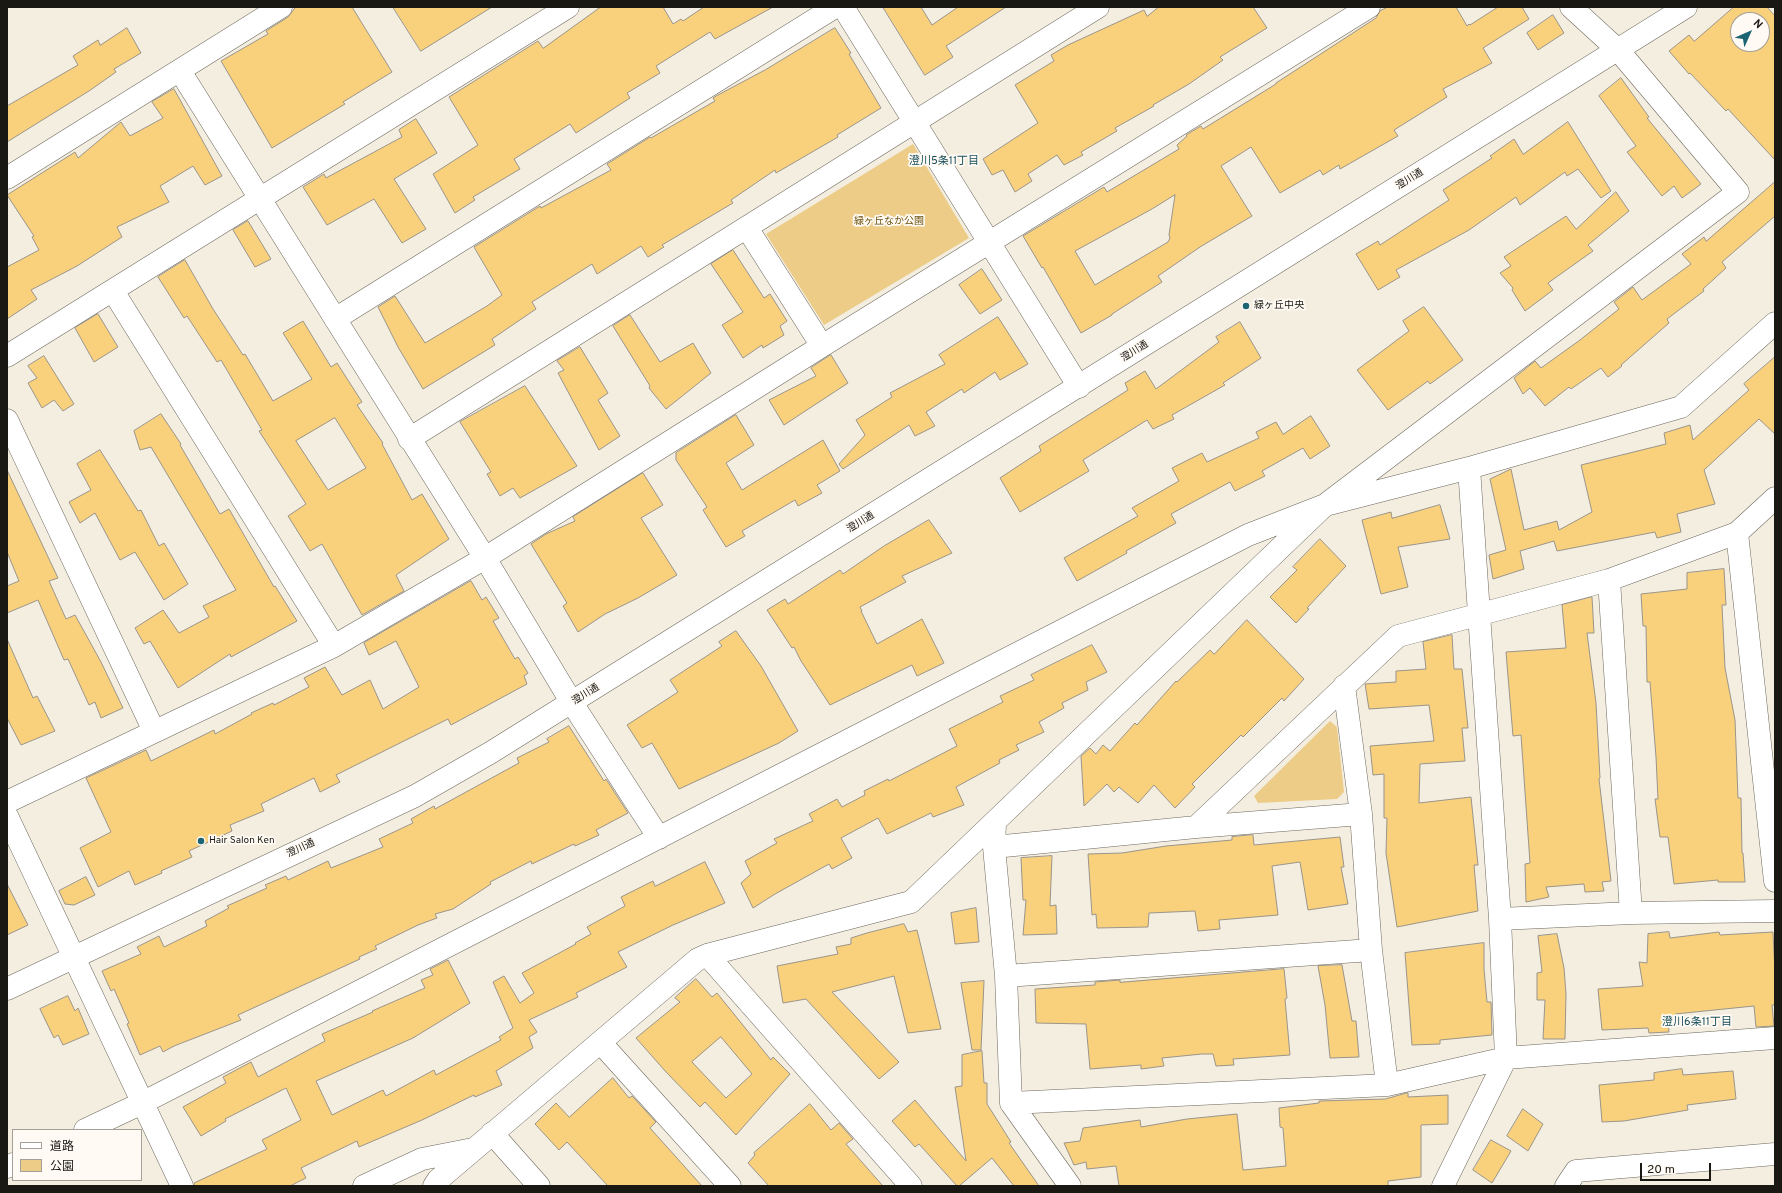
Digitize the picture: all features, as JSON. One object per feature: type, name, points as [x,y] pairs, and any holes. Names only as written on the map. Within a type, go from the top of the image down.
[{"type":"street","points":[[7,178],[281,7]]},
{"type":"street","points":[[7,356],[568,7]]},
{"type":"street","points":[[335,319],[835,7]]},
{"type":"street","points":[[843,7],[1079,387]]},
{"type":"street","points":[[409,439],[1098,7]]},
{"type":"street","points":[[7,802],[334,646],[485,558],[822,346],[1369,7]]},
{"type":"street","points":[[434,1186],[438,1180],[492,1133],[698,959],[707,955],[911,902],[1325,505],[1738,192],[1618,50],[1571,7]]},
{"type":"street","name":"澄川通","points":[[7,989],[415,796],[478,760],[1079,387],[1686,7]]},
{"type":"street","points":[[180,71],[409,439],[485,558],[572,703],[659,838]]},
{"type":"street","points":[[747,228],[822,346]]},
{"type":"street","points":[[113,291],[334,646]]},
{"type":"street","points":[[87,1129],[142,1103],[1248,535],[1325,505],[1469,468],[1681,407],[1775,323]]},
{"type":"street","points":[[7,420],[154,731]]},
{"type":"street","points":[[1443,1186],[1506,1058],[1500,919],[1469,468]]},
{"type":"street","points":[[1196,827],[1398,636],[1609,580],[1737,533],[1775,498]]},
{"type":"street","points":[[1737,533],[1775,881]]},
{"type":"street","points":[[1609,580],[1631,913]]},
{"type":"street","points":[[1344,686],[1361,814],[1371,950],[1387,1084]]},
{"type":"street","points":[[994,847],[1196,827],[1361,814]]},
{"type":"street","points":[[7,816],[182,1186]]},
{"type":"street","points":[[995,823],[994,847],[1006,976],[1011,1103],[1070,1186]]},
{"type":"street","points":[[1500,919],[1631,913],[1775,911]]},
{"type":"street","points":[[1006,976],[1371,950]]},
{"type":"street","points":[[707,955],[912,1186]]},
{"type":"street","points":[[1011,1103],[1387,1084],[1506,1058],[1775,1038]]},
{"type":"street","points":[[600,1042],[730,1186]]},
{"type":"street","points":[[492,1133],[539,1186]]},
{"type":"street","points":[[364,1186],[422,1159],[476,1148]]},
{"type":"street","points":[[1566,1186],[1576,1171],[1775,1154]]},
{"type":"green space","name":"緑ヶ丘なか公園","points":[[913,144],[969,238],[824,325],[766,234]]},
{"type":"green space","points":[[1330,721],[1337,727],[1344,792],[1337,799],[1258,803],[1254,796]]},
{"type":"building","points":[[296,7],[352,7],[392,72],[343,102],[345,104],[272,148],[221,61],[268,34],[266,31],[288,17]]},
{"type":"building","points":[[393,7],[492,7],[421,51]]},
{"type":"building","points":[[601,7],[663,7],[673,24],[681,19],[683,21],[704,7],[773,7],[715,39],[710,32],[656,66],[660,73],[627,93],[630,98],[576,133],[570,124],[514,159],[520,169],[473,197],[475,200],[455,213],[433,174],[478,145],[449,97],[538,41],[543,48]]},
{"type":"building","points":[[883,7],[921,7],[932,25],[958,7],[1006,7],[946,46],[953,57],[925,75]]},
{"type":"building","points":[[1159,7],[1253,7],[1267,28],[1220,57],[1223,60],[1189,84],[1115,128],[1117,131],[1081,152],[1083,155],[1064,165],[1057,155],[1028,174],[1032,181],[1015,192],[1003,170],[992,175],[983,159],[1038,123],[1015,85],[1054,61],[1051,55],[1068,45],[1144,10],[1147,16]]},
{"type":"building","points":[[1388,7],[1456,7],[1467,26],[1498,7],[1522,7],[1529,19],[1483,48],[1492,63],[1443,89],[1447,97],[1394,130],[1398,136],[1340,169],[1339,165],[1323,175],[1320,170],[1280,193],[1251,147],[1221,166],[1252,216],[1200,247],[1158,276],[1162,282],[1112,315],[1081,333],[1043,267],[1042,268],[1023,236],[1104,187],[1107,192],[1179,149],[1177,145],[1187,136],[1186,135],[1201,126],[1203,129],[1276,84],[1376,18],[1380,11]],"holes":[[[1175,195],[1169,235],[1170,238],[1168,242],[1095,285],[1075,251]]]},
{"type":"building","points":[[1734,7],[1767,7],[1775,16],[1775,160],[1728,109],[1726,111],[1690,73],[1689,74],[1669,51],[1689,35],[1694,41]]},
{"type":"building","points":[[1553,15],[1564,33],[1538,50],[1527,33]]},
{"type":"building","points":[[127,28],[141,53],[114,69],[116,72],[89,91],[7,142],[7,106],[78,65],[73,56],[98,40],[100,45]]},
{"type":"building","points":[[835,28],[851,53],[849,54],[881,108],[837,135],[838,137],[776,173],[775,170],[731,200],[733,203],[662,245],[664,247],[648,257],[641,246],[597,274],[592,264],[532,302],[536,309],[492,339],[495,345],[423,389],[398,347],[378,307],[395,296],[425,343],[487,306],[502,295],[474,247],[540,206],[541,208],[611,170],[607,164],[650,137],[651,138],[715,101],[713,98],[716,96],[765,70]]},
{"type":"building","points":[[1621,78],[1649,117],[1647,118],[1701,184],[1682,198],[1674,186],[1662,196],[1627,152],[1636,146],[1599,96]]},
{"type":"building","points":[[174,89],[222,176],[205,185],[193,166],[160,186],[169,202],[117,227],[122,237],[77,266],[31,290],[37,299],[7,319],[7,267],[39,250],[32,237],[34,236],[7,195],[75,152],[78,158],[121,122],[130,136],[163,118],[152,102]]},
{"type":"building","points":[[416,119],[437,153],[394,179],[426,229],[402,243],[374,199],[327,225],[303,187],[324,174],[326,178],[402,137],[399,130]]},
{"type":"building","points":[[1568,122],[1611,191],[1601,198],[1578,169],[1567,176],[1565,172],[1520,205],[1516,197],[1469,230],[1396,270],[1400,277],[1378,290],[1356,254],[1378,241],[1380,245],[1449,200],[1443,190],[1492,158],[1490,156],[1514,139],[1523,154]]},
{"type":"building","points":[[1775,182],[1775,216],[1722,262],[1726,268],[1703,289],[1704,291],[1667,319],[1669,323],[1621,365],[1622,366],[1608,377],[1601,368],[1571,389],[1569,387],[1545,406],[1530,388],[1523,394],[1514,378],[1535,361],[1541,368],[1580,340],[1619,309],[1614,302],[1633,287],[1642,300],[1691,264],[1682,254],[1704,237],[1706,241]]},
{"type":"building","points":[[1616,192],[1629,211],[1588,245],[1593,251],[1548,283],[1553,290],[1525,311],[1512,290],[1513,288],[1500,273],[1511,266],[1504,257],[1566,216],[1576,229]]},
{"type":"building","points":[[248,221],[271,259],[255,267],[233,230]]},
{"type":"building","points":[[733,250],[764,298],[770,294],[787,321],[780,326],[784,335],[763,348],[762,345],[743,358],[722,325],[743,312],[711,264]]},
{"type":"building","points":[[185,260],[213,309],[243,355],[245,354],[273,401],[312,379],[283,333],[303,321],[331,367],[337,363],[362,402],[357,405],[383,443],[382,444],[412,500],[422,494],[449,539],[396,575],[404,591],[362,615],[322,544],[310,551],[288,516],[306,504],[259,431],[262,430],[221,360],[217,362],[187,316],[184,318],[158,277]],"holes":[[[335,418],[366,468],[328,490],[296,441]]]},
{"type":"building","points":[[982,269],[1002,300],[980,314],[959,285]]},
{"type":"building","points":[[1424,307],[1463,360],[1430,384],[1428,381],[1388,410],[1357,370],[1409,331],[1403,321]]},
{"type":"building","points":[[98,314],[118,347],[94,362],[75,328]]},
{"type":"building","points":[[630,315],[660,362],[693,343],[711,373],[666,409],[649,388],[650,386],[613,326]]},
{"type":"building","points":[[998,317],[1028,364],[1000,380],[995,372],[964,393],[962,389],[926,412],[935,426],[915,436],[909,425],[843,469],[839,464],[865,435],[856,420],[892,397],[890,393],[945,364],[939,355]]},
{"type":"building","points":[[1240,322],[1261,358],[1223,383],[1225,385],[1172,415],[1174,419],[1153,429],[1147,420],[1083,460],[1089,471],[1020,512],[1000,478],[1041,451],[1039,446],[1128,390],[1125,383],[1145,371],[1156,389],[1219,342],[1216,337]]},
{"type":"building","points":[[580,347],[608,393],[598,400],[620,436],[599,450],[558,373],[564,370],[557,361]]},
{"type":"building","points":[[831,355],[848,383],[784,425],[769,400],[816,376],[811,368]]},
{"type":"building","points":[[44,356],[74,404],[63,411],[54,400],[42,408],[28,383],[37,378],[28,366]]},
{"type":"building","points":[[1775,357],[1775,434],[1759,419],[1704,470],[1715,504],[1677,514],[1681,532],[1657,538],[1655,532],[1557,551],[1554,541],[1520,551],[1524,569],[1493,579],[1489,555],[1506,550],[1490,479],[1511,469],[1524,530],[1557,521],[1559,530],[1592,512],[1581,465],[1666,444],[1664,433],[1690,425],[1693,440],[1749,390],[1744,384]]},
{"type":"building","points":[[525,386],[577,466],[520,498],[513,488],[500,496],[487,474],[491,472],[460,422]]},
{"type":"building","points":[[161,414],[181,444],[180,445],[220,514],[229,509],[274,587],[275,586],[297,621],[231,657],[230,654],[178,688],[150,641],[144,644],[135,628],[163,610],[179,633],[209,617],[203,606],[236,590],[151,447],[140,450],[134,431]]},
{"type":"building","points":[[736,415],[754,445],[726,463],[742,490],[823,440],[840,471],[817,485],[822,493],[798,506],[795,500],[742,531],[745,536],[726,547],[703,510],[707,507],[676,460],[676,453]]},
{"type":"building","points":[[1311,416],[1330,446],[1310,459],[1303,448],[1262,471],[1265,476],[1235,491],[1230,482],[1171,514],[1176,523],[1077,581],[1064,558],[1138,516],[1132,508],[1179,481],[1172,468],[1202,453],[1207,462],[1259,438],[1256,432],[1276,422],[1283,434]]},
{"type":"building","points":[[100,450],[138,511],[141,510],[159,546],[164,543],[188,584],[164,600],[135,552],[120,560],[95,513],[80,523],[69,502],[91,490],[77,464]]},
{"type":"building","points":[[7,470],[58,578],[49,581],[66,619],[75,615],[101,662],[123,708],[101,718],[95,702],[89,705],[68,659],[64,660],[38,600],[7,613],[7,586],[19,581],[7,552]]},
{"type":"building","points":[[643,473],[663,505],[641,518],[677,575],[638,598],[605,614],[578,632],[563,606],[567,603],[531,544],[546,534],[575,521],[573,517]]},
{"type":"building","points":[[1440,505],[1450,539],[1398,547],[1408,587],[1381,594],[1362,520],[1391,512],[1392,518]]},
{"type":"building","points":[[929,520],[952,553],[902,576],[906,582],[860,607],[877,644],[922,619],[944,663],[917,676],[912,665],[830,705],[801,661],[794,647],[792,648],[767,610],[785,599],[788,604],[840,570],[843,574],[884,546]]},
{"type":"building","points":[[1320,539],[1346,566],[1307,608],[1309,609],[1296,623],[1270,597],[1297,570],[1293,567]]},
{"type":"building","points":[[1724,569],[1726,605],[1722,605],[1725,668],[1735,720],[1738,798],[1741,798],[1742,853],[1745,882],[1718,882],[1718,880],[1674,884],[1668,837],[1660,837],[1655,799],[1658,799],[1656,757],[1650,682],[1647,682],[1646,626],[1643,626],[1641,594],[1687,589],[1687,573]]},
{"type":"building","points":[[471,581],[482,600],[486,597],[499,618],[493,621],[515,659],[518,657],[528,673],[524,676],[527,684],[451,725],[448,719],[336,775],[340,782],[320,792],[314,778],[261,804],[264,811],[230,825],[232,831],[189,851],[192,857],[161,871],[162,873],[135,885],[129,871],[98,887],[80,848],[111,832],[86,778],[146,750],[151,761],[214,730],[215,734],[252,714],[251,713],[273,703],[274,705],[309,687],[304,678],[325,667],[342,695],[370,680],[383,709],[419,687],[396,641],[369,655],[364,643]]},
{"type":"building","points":[[1592,597],[1594,633],[1587,633],[1596,703],[1599,779],[1611,881],[1602,882],[1604,891],[1585,892],[1584,884],[1546,887],[1549,897],[1526,902],[1525,864],[1530,863],[1521,735],[1513,736],[1506,652],[1566,648],[1562,605]]},
{"type":"building","points":[[1247,620],[1304,679],[1284,701],[1282,698],[1243,737],[1241,735],[1192,784],[1195,787],[1175,808],[1154,785],[1138,803],[1119,787],[1114,792],[1107,784],[1084,806],[1081,756],[1090,748],[1096,754],[1103,745],[1110,751],[1135,723],[1137,725],[1176,681],[1177,682],[1210,650],[1214,654]]},
{"type":"building","points":[[736,631],[761,666],[798,731],[779,743],[679,789],[652,743],[642,748],[627,725],[678,692],[670,680],[722,646],[719,642]]},
{"type":"building","points":[[1452,635],[1454,669],[1462,669],[1468,728],[1462,728],[1465,761],[1420,764],[1419,803],[1471,797],[1478,865],[1474,865],[1478,911],[1397,927],[1386,853],[1387,818],[1384,818],[1384,774],[1373,775],[1370,746],[1434,741],[1429,705],[1369,709],[1365,684],[1396,682],[1396,671],[1426,669],[1423,642]]},
{"type":"building","points":[[7,639],[33,698],[37,696],[55,731],[21,745],[7,718]]},
{"type":"building","points":[[1092,645],[1107,672],[1086,682],[1088,690],[1062,703],[1064,708],[1039,722],[1044,732],[1016,745],[1019,750],[999,760],[1000,763],[956,787],[964,805],[933,817],[931,813],[887,834],[878,818],[841,838],[852,858],[832,869],[829,864],[753,908],[741,883],[751,874],[745,861],[777,843],[774,839],[813,821],[809,814],[837,799],[842,807],[865,795],[864,791],[888,779],[889,781],[957,746],[949,729],[1003,702],[1000,696],[1034,680],[1031,675]]},
{"type":"building","points":[[569,726],[604,781],[606,779],[628,813],[596,830],[599,835],[575,846],[574,844],[532,864],[531,861],[490,882],[491,884],[453,909],[435,914],[437,918],[418,925],[375,946],[377,949],[359,957],[360,959],[238,1015],[241,1020],[174,1046],[163,1052],[160,1046],[140,1055],[127,1024],[129,1023],[114,989],[111,991],[102,971],[141,954],[137,947],[159,936],[164,947],[207,926],[205,921],[229,908],[227,906],[267,888],[265,885],[286,876],[288,880],[328,861],[331,868],[383,847],[379,839],[413,823],[411,819],[434,806],[435,809],[519,763],[517,758],[549,742],[547,739]]},
{"type":"building","points":[[1253,835],[1254,845],[1340,837],[1344,867],[1341,867],[1348,904],[1308,910],[1300,862],[1272,866],[1278,915],[1219,920],[1220,929],[1198,931],[1195,911],[1149,913],[1148,927],[1097,928],[1096,914],[1092,915],[1088,854],[1122,853],[1166,846],[1232,840],[1232,837]]},
{"type":"building","points":[[1052,856],[1050,906],[1056,905],[1057,934],[1023,935],[1026,900],[1023,900],[1021,858]]},
{"type":"building","points":[[705,862],[725,903],[673,925],[618,952],[627,967],[576,993],[578,997],[529,1020],[537,1032],[529,1037],[533,1048],[496,1071],[502,1085],[475,1097],[474,1095],[422,1120],[359,1147],[357,1141],[301,1168],[306,1178],[290,1186],[194,1186],[194,1183],[267,1149],[262,1140],[301,1120],[286,1088],[225,1119],[226,1121],[201,1136],[183,1107],[226,1083],[223,1077],[251,1062],[258,1077],[325,1041],[322,1034],[425,988],[421,980],[433,975],[430,969],[448,960],[470,1003],[413,1038],[316,1081],[332,1115],[383,1090],[386,1096],[434,1070],[436,1075],[501,1040],[499,1037],[513,1028],[493,982],[504,976],[520,1003],[534,993],[522,973],[576,944],[575,943],[591,934],[587,927],[625,906],[621,897],[653,881],[655,886]]},
{"type":"building","points":[[86,877],[95,895],[74,905],[65,904],[59,891]]},
{"type":"building","points":[[7,884],[28,925],[7,935]]},
{"type":"building","points":[[976,908],[979,942],[955,944],[951,913]]},
{"type":"building","points":[[904,924],[908,932],[917,930],[941,1029],[908,1033],[894,976],[832,992],[899,1062],[879,1079],[806,999],[783,1003],[777,966],[838,954],[836,947],[851,944],[851,938]]},
{"type":"building","points":[[1669,932],[1670,938],[1719,932],[1720,935],[1773,932],[1775,1005],[1772,1005],[1774,1026],[1756,1027],[1754,1006],[1675,1014],[1676,1019],[1668,1019],[1669,1032],[1649,1033],[1648,1028],[1602,1030],[1598,989],[1643,986],[1639,962],[1647,963],[1648,934]]},
{"type":"building","points":[[1557,934],[1564,968],[1566,994],[1565,1039],[1543,1039],[1545,1000],[1537,1000],[1537,973],[1542,972],[1538,936]]},
{"type":"building","points":[[1484,943],[1484,969],[1487,1002],[1491,1002],[1492,1035],[1440,1040],[1440,1044],[1412,1045],[1405,953]]},
{"type":"building","points":[[1342,965],[1352,1021],[1356,1021],[1359,1057],[1330,1058],[1325,1005],[1318,966]]},
{"type":"building","points":[[1284,969],[1290,1055],[1233,1059],[1234,1065],[1216,1066],[1213,1054],[1202,1054],[1162,1058],[1164,1066],[1141,1069],[1141,1065],[1090,1069],[1086,1024],[1036,1023],[1035,989],[1095,985],[1095,982],[1120,980],[1120,982]]},
{"type":"building","points":[[696,979],[712,997],[717,993],[771,1060],[773,1057],[790,1074],[736,1135],[705,1102],[700,1107],[636,1038],[680,1002],[675,998]],"holes":[[[721,1037],[752,1074],[726,1098],[692,1062]]]},
{"type":"building","points":[[984,981],[981,1050],[972,1050],[961,983]]},
{"type":"building","points":[[68,996],[75,1011],[78,1008],[89,1034],[63,1045],[58,1035],[54,1038],[40,1009]]},
{"type":"building","points":[[982,1051],[984,1083],[987,1083],[987,1104],[1011,1142],[1009,1143],[1039,1186],[1014,1186],[992,1158],[959,1186],[957,1186],[919,1144],[915,1147],[892,1121],[915,1100],[966,1161],[955,1087],[962,1086],[962,1055]]},
{"type":"building","points":[[1682,1069],[1683,1075],[1733,1071],[1736,1099],[1687,1105],[1688,1110],[1624,1121],[1602,1122],[1599,1085],[1654,1080],[1654,1073]]},
{"type":"building","points":[[613,1078],[629,1098],[632,1096],[656,1122],[650,1128],[702,1186],[608,1186],[567,1142],[559,1150],[535,1124],[556,1103],[569,1117]]},
{"type":"building","points":[[1408,1093],[1408,1097],[1448,1095],[1448,1124],[1421,1125],[1421,1177],[1388,1181],[1388,1186],[1119,1186],[1116,1166],[1087,1169],[1086,1162],[1074,1165],[1064,1143],[1080,1141],[1083,1128],[1140,1120],[1141,1127],[1187,1119],[1237,1114],[1243,1170],[1286,1166],[1283,1128],[1280,1127],[1279,1108],[1319,1103],[1319,1101],[1385,1099]]},
{"type":"building","points":[[810,1104],[831,1130],[839,1123],[853,1139],[846,1144],[883,1186],[769,1186],[748,1163],[755,1155],[754,1153]]},
{"type":"building","points":[[1523,1109],[1543,1124],[1528,1151],[1507,1136]]},
{"type":"building","points":[[1491,1140],[1511,1151],[1492,1183],[1473,1170]]},
{"type":"place","name":"緑ヶ丘中央","points":[[1246,306]]},
{"type":"place","name":"Hair Salon Ken","points":[[201,841]]},
{"type":"district","name":"澄川5条11丁目","points":[[944,162]]},
{"type":"district","name":"澄川6条11丁目","points":[[1697,1023]]}]
